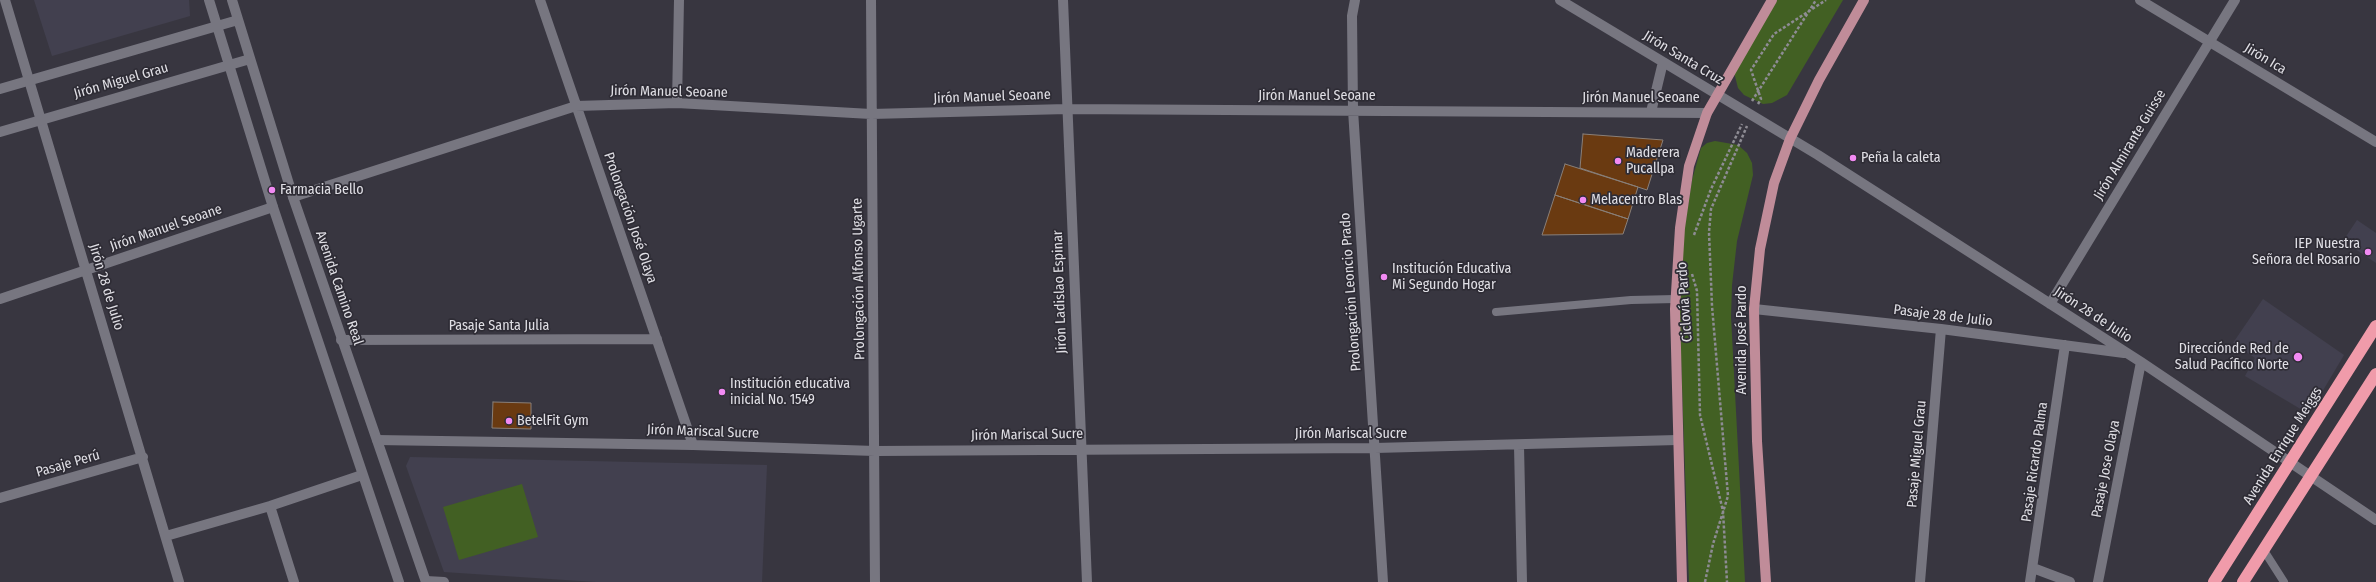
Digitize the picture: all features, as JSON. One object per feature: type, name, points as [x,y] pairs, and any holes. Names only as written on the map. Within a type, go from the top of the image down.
[{"type":"highway","name":"Avenida Enrique Meiggs","points":[[2214,582],[2376,326]]},
{"type":"highway","points":[[2243,582],[2310,474],[2376,374]]},
{"type":"main road","points":[[1682,582],[1677,440],[1675,299],[1680,228],[1689,166],[1707,113],[1772,0]]},
{"type":"main road","name":"Avenida José Pardo","points":[[1766,582],[1757,441],[1754,309],[1760,249],[1774,183],[1790,139],[1819,80],[1864,0]]},
{"type":"street","name":"Jirón 28 de Julio","points":[[5,0],[144,457],[180,582]]},
{"type":"street","points":[[209,0],[274,207],[362,475],[399,582]]},
{"type":"street","name":"Avenida Camino Real","points":[[232,0],[293,197],[341,340],[426,582]]},
{"type":"street","name":"Prolongación José Olaya","points":[[540,0],[693,445]]},
{"type":"street","points":[[677,103],[679,0]]},
{"type":"street","name":"Prolongación Alfonso Ugarte","points":[[871,0],[875,582]]},
{"type":"street","name":"Jirón Ladislao Espinar","points":[[1063,0],[1087,582]]},
{"type":"street","name":"Prolongación Leoncio Prado","points":[[1355,0],[1352,16],[1353,110],[1384,582]]},
{"type":"street","name":"Jirón Santa Cruz","points":[[1560,0],[1790,139]]},
{"type":"street","name":"Jirón Ica","points":[[2140,0],[2376,142]]},
{"type":"street","name":"Jirón Almirante Guisse","points":[[2050,304],[2208,42],[2235,0]]},
{"type":"street","name":"Jirón Miguel Grau","points":[[0,89],[238,20]]},
{"type":"street","name":"Jirón Miguel Grau","points":[[0,132],[250,59]]},
{"type":"street","points":[[1651,112],[1663,62]]},
{"type":"street","name":"Jirón Manuel Seoane","points":[[293,197],[576,106],[677,103],[871,114],[1067,109],[1707,113]]},
{"type":"street","name":"Jirón 28 de Julio","points":[[1790,139],[1818,155],[2141,362],[2291,461],[2376,520]]},
{"type":"street","name":"Jirón Manuel Seoane","points":[[0,299],[274,207]]},
{"type":"street","name":"Pasaje 28 de Julio","points":[[1754,309],[1941,329],[2128,354]]},
{"type":"street","name":"Pasaje Miguel Grau","points":[[1920,582],[1941,329]]},
{"type":"street","name":"Pasaje Santa Julia","points":[[341,340],[657,339]]},
{"type":"street","name":"Pasaje Ricardo Palma","points":[[2030,582],[2065,345]]},
{"type":"street","name":"Pasaje Jose Olaya","points":[[2098,582],[2141,362]]},
{"type":"street","name":"Jirón Mariscal Sucre","points":[[376,440],[693,445],[875,452],[1519,446],[1677,440]]},
{"type":"street","points":[[1519,446],[1522,582]]},
{"type":"street","name":"Pasaje Perú","points":[[0,498],[144,457]]},
{"type":"street","points":[[166,536],[270,506],[362,475]]},
{"type":"street","points":[[270,506],[294,582]]},
{"type":"street","points":[[2033,568],[2070,582]]},
{"type":"street","points":[[426,582],[444,582]]},
{"type":"lane","points":[[1496,312],[1631,300],[1675,299]]},
{"type":"lane","points":[[2263,549],[2284,582]]},
{"type":"path","name":"Ciclovía Pardo","points":[[1693,241],[1712,189],[1750,115],[1758,91],[1816,0]]},
{"type":"path","points":[[1705,582],[1712,544],[1728,496],[1728,483],[1719,407],[1710,224],[1711,209],[1750,115],[1761,99],[1751,70],[1774,34],[1826,0]]},
{"type":"path","name":"Ciclovía Pardo","points":[[1691,272],[1697,291],[1700,415],[1723,511],[1727,582]]},
{"type":"shaded area","points":[[34,0],[189,0],[190,16],[52,56]]},
{"type":"shaded area","name":"IEP Nuestra Señora del Rosario","points":[[2357,220],[2376,233],[2376,263],[2343,241]]},
{"type":"shaded area","name":"Direcciónde Red de Salud Pacífico Norte","points":[[2263,299],[2344,355],[2309,414],[2245,376],[2255,358],[2233,343]]},
{"type":"shaded area","points":[[410,457],[767,465],[762,582],[596,582],[444,572],[406,466]]},
{"type":"green space","points":[[1777,0],[1843,0],[1787,95],[1772,103],[1763,104],[1744,95],[1738,88],[1734,72]]},
{"type":"green space","points":[[1715,141],[1738,145],[1747,153],[1752,163],[1753,175],[1737,241],[1732,285],[1731,317],[1745,582],[1689,582],[1679,300],[1684,232],[1692,180],[1701,148],[1707,143]]},
{"type":"green space","points":[[522,484],[538,537],[459,560],[443,507]]},
{"type":"building","name":"Maderera Pucallpa","points":[[1583,134],[1663,140],[1647,190],[1580,168]]},
{"type":"building","points":[[1565,164],[1638,187],[1628,219],[1555,195]]},
{"type":"building","points":[[1555,195],[1628,219],[1623,234],[1542,235]]},
{"type":"building","points":[[493,402],[531,403],[531,429],[492,428]]},
{"type":"place","name":"Peña la caleta","points":[[1853,158]]},
{"type":"place","name":"Maderera Pucallpa","points":[[1618,161]]},
{"type":"place","name":"Farmacia Bello","points":[[272,190]]},
{"type":"place","name":"Melacentro Blas","points":[[1583,200]]},
{"type":"place","name":"IEP Nuestra Señora del Rosario","points":[[2368,252]]},
{"type":"place","name":"Institución Educativa Mi Segundo Hogar","points":[[1384,277]]},
{"type":"place","name":"Direcciónde Red de Salud Pacífico Norte","points":[[2298,357]]},
{"type":"place","name":"Institución educativa inicial No. 1549","points":[[722,392]]},
{"type":"place","name":"BetelFit Gym","points":[[509,421]]}]
